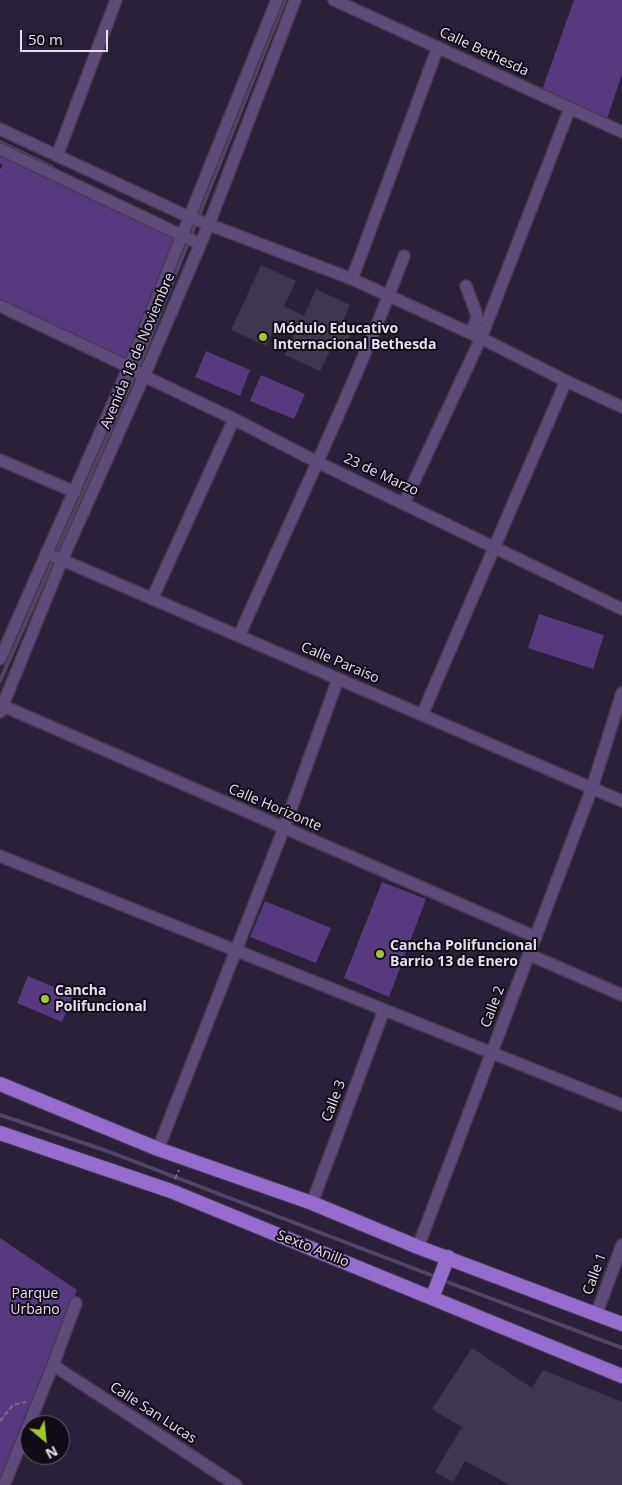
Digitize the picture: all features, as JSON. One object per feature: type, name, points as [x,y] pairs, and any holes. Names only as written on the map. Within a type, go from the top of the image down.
[{"type":"main road","points":[[0,1084],[158,1149],[312,1203],[418,1247],[622,1324]]},
{"type":"main road","name":"Sexto Anillo","points":[[0,1133],[171,1191],[434,1293],[622,1376]]},
{"type":"main road","points":[[434,1293],[448,1258]]},
{"type":"street","points":[[57,156],[116,0]]},
{"type":"street","name":"Avenida 18 de Noviembre","points":[[1,709],[75,492],[137,371],[189,218],[277,0]]},
{"type":"street","name":"Avenida 18 de Noviembre","points":[[1,653],[54,556],[137,371],[198,243],[295,0]]},
{"type":"street","name":"Calle Bethesda","points":[[334,0],[622,132]]},
{"type":"street","points":[[352,279],[438,48]]},
{"type":"street","points":[[404,503],[476,336],[570,108]]},
{"type":"street","points":[[0,129],[189,218],[207,223],[352,279],[476,336],[622,407]]},
{"type":"street","points":[[0,149],[183,234],[198,243]]},
{"type":"street","points":[[239,636],[389,297],[404,256]]},
{"type":"street","points":[[466,286],[477,318],[476,336]]},
{"type":"street","name":"23 de Marzo","points":[[0,306],[137,371],[317,462],[622,608]]},
{"type":"street","points":[[422,715],[566,381]]},
{"type":"street","points":[[152,599],[234,419]]},
{"type":"street","points":[[0,460],[75,492]]},
{"type":"street","name":"Calle Paraiso","points":[[54,556],[622,801]]},
{"type":"street","points":[[158,1149],[237,952],[338,679]]},
{"type":"street","name":"Calle 2","points":[[418,1247],[592,788],[622,692]]},
{"type":"street","name":"Calle Horizonte","points":[[1,709],[536,937]]},
{"type":"street","points":[[0,856],[622,1105]]},
{"type":"street","points":[[530,955],[622,995]]},
{"type":"street","name":"Calle 3","points":[[312,1203],[384,1010]]},
{"type":"street","name":"Calle 1","points":[[596,1315],[622,1244]]},
{"type":"street","points":[[4,1485],[53,1365],[76,1302]]},
{"type":"street","name":"Calle San Lucas","points":[[53,1365],[236,1485]]},
{"type":"path","points":[[173,1186],[179,1170]]},
{"type":"path","points":[[0,1421],[13,1405],[38,1401]]},
{"type":"green space","points":[[574,0],[622,0],[622,74],[607,119],[542,90]]},
{"type":"green space","points":[[0,150],[177,232],[134,364],[0,304],[0,170],[2,165],[0,163]]},
{"type":"green space","points":[[206,351],[250,370],[240,396],[195,377]]},
{"type":"green space","points":[[261,375],[305,394],[294,419],[250,401]]},
{"type":"green space","points":[[539,614],[604,635],[593,669],[528,648]]},
{"type":"green space","points":[[382,882],[426,899],[389,997],[344,978]]},
{"type":"green space","points":[[265,901],[331,928],[316,963],[250,937]]},
{"type":"green space","name":"Cancha Polifuncional","points":[[28,976],[73,995],[62,1022],[17,1003]]},
{"type":"green space","name":"Parque Urbano","points":[[0,1238],[77,1290],[26,1415],[20,1415],[20,1430],[0,1479]]},
{"type":"building","name":"Módulo Educativo Internacional Bethesda","points":[[261,265],[296,281],[284,306],[304,316],[316,289],[350,305],[339,330],[350,335],[343,350],[333,345],[320,371],[285,355],[297,329],[278,321],[266,346],[231,330]]},
{"type":"building","points":[[472,1348],[532,1388],[543,1370],[622,1402],[622,1485],[510,1485],[465,1461],[453,1482],[435,1472],[462,1427],[432,1409]]},
{"type":"waterway","points":[[0,681],[140,363],[285,0]]},
{"type":"waterway","points":[[0,142],[52,167]]},
{"type":"waterway","points":[[0,1115],[107,1151],[436,1277]]},
{"type":"waterway","points":[[442,1280],[622,1348]]},
{"type":"place","name":"Módulo Educativo Internacional Bethesda","points":[[263,337]]},
{"type":"place","name":"Cancha Polifuncional Barrio 13 de Enero","points":[[380,954]]},
{"type":"place","name":"Cancha Polifuncional","points":[[45,999]]}]
